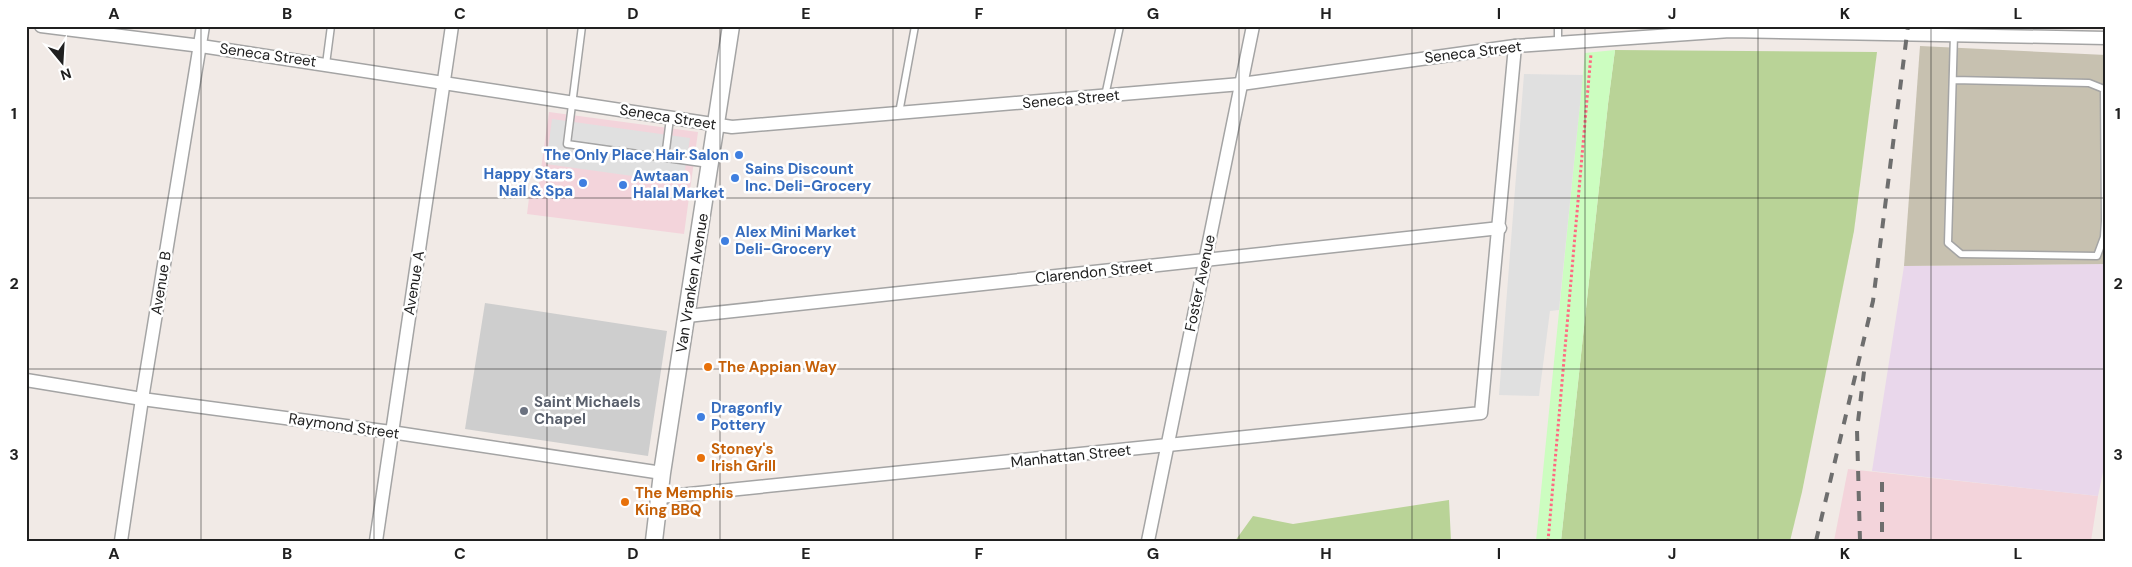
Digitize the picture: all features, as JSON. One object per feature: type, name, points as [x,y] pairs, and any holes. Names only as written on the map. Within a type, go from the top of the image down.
[{"type":"street","name":"Seneca Street","points":[[41,26],[326,64],[732,127],[1241,84],[1515,46],[1730,31],[1776,29],[2106,38]]},
{"type":"street","name":"Avenue B","points":[[121,541],[142,399],[203,26]]},
{"type":"street","name":"Avenue A","points":[[376,541],[452,26]]},
{"type":"street","name":"Van Vranken Avenue","points":[[654,541],[662,473],[731,26]]},
{"type":"street","name":"Foster Avenue","points":[[1148,541],[1253,26]]},
{"type":"street","points":[[1500,228],[1515,46]]},
{"type":"street","name":"Clarendon Street","points":[[687,316],[1500,228]]},
{"type":"street","name":"Manhattan Street","points":[[660,497],[1481,413],[1500,228]]},
{"type":"street","name":"Raymond Street","points":[[26,380],[142,399],[391,432],[662,473]]},
{"type":"lane","points":[[326,64],[331,26]]},
{"type":"lane","points":[[582,26],[567,144],[710,164]]},
{"type":"lane","points":[[899,113],[915,26]]},
{"type":"lane","points":[[1106,96],[1120,26]]},
{"type":"lane","points":[[1558,26],[1558,44]]},
{"type":"lane","points":[[1953,80],[2089,83],[2104,89],[2105,237],[2097,256],[1961,254],[1948,243],[1954,34]]},
{"type":"lane","points":[[665,158],[670,118]]},
{"type":"path","points":[[1548,541],[1591,50]]},
{"type":"shaded area","points":[[1920,46],[2106,55],[2106,264],[1904,266]]},
{"type":"shaded area","points":[[1524,74],[1583,75],[1559,310],[1550,311],[1539,396],[1499,395]]},
{"type":"shaded area","points":[[549,112],[698,132],[684,234],[527,214],[530,190],[538,190]]},
{"type":"shaded area","points":[[552,119],[690,138],[683,183],[546,164]]},
{"type":"shaded area","points":[[2106,264],[2106,458],[2098,496],[1872,471],[1904,266]]},
{"type":"shaded area","name":"Saint Michaels Chapel","points":[[485,303],[667,331],[648,456],[465,429]]},
{"type":"shaded area","points":[[1848,469],[2098,496],[2091,541],[1834,541]]},
{"type":"green space","points":[[1615,50],[1877,52],[1854,231],[1802,492],[1790,541],[1561,541]]},
{"type":"green space","points":[[1615,50],[1561,541],[1536,541],[1585,53]]},
{"type":"green space","points":[[1449,500],[1451,541],[1235,541],[1253,516],[1293,524]]},
{"type":"railway","points":[[1816,541],[1873,301],[1908,26]]},
{"type":"railway","points":[[1860,541],[1857,430],[1865,363]]},
{"type":"railway","points":[[1882,482],[1882,541]]},
{"type":"place","name":"The Only Place Hair Salon","points":[[739,155]]},
{"type":"place","name":"Sains Discount Inc. Deli-Grocery","points":[[735,178]]},
{"type":"place","name":"Happy Stars Nail & Spa","points":[[583,183]]},
{"type":"place","name":"Awtaan Halal Market","points":[[623,185]]},
{"type":"place","name":"Alex Mini Market Deli-Grocery","points":[[725,241]]},
{"type":"place","name":"The Appian Way","points":[[708,367]]},
{"type":"place","name":"Saint Michaels Chapel","points":[[524,411]]},
{"type":"place","name":"Dragonfly Pottery","points":[[701,417]]},
{"type":"place","name":"Stoney's Irish Grill","points":[[701,458]]},
{"type":"place","name":"The Memphis King BBQ","points":[[625,502]]}]
